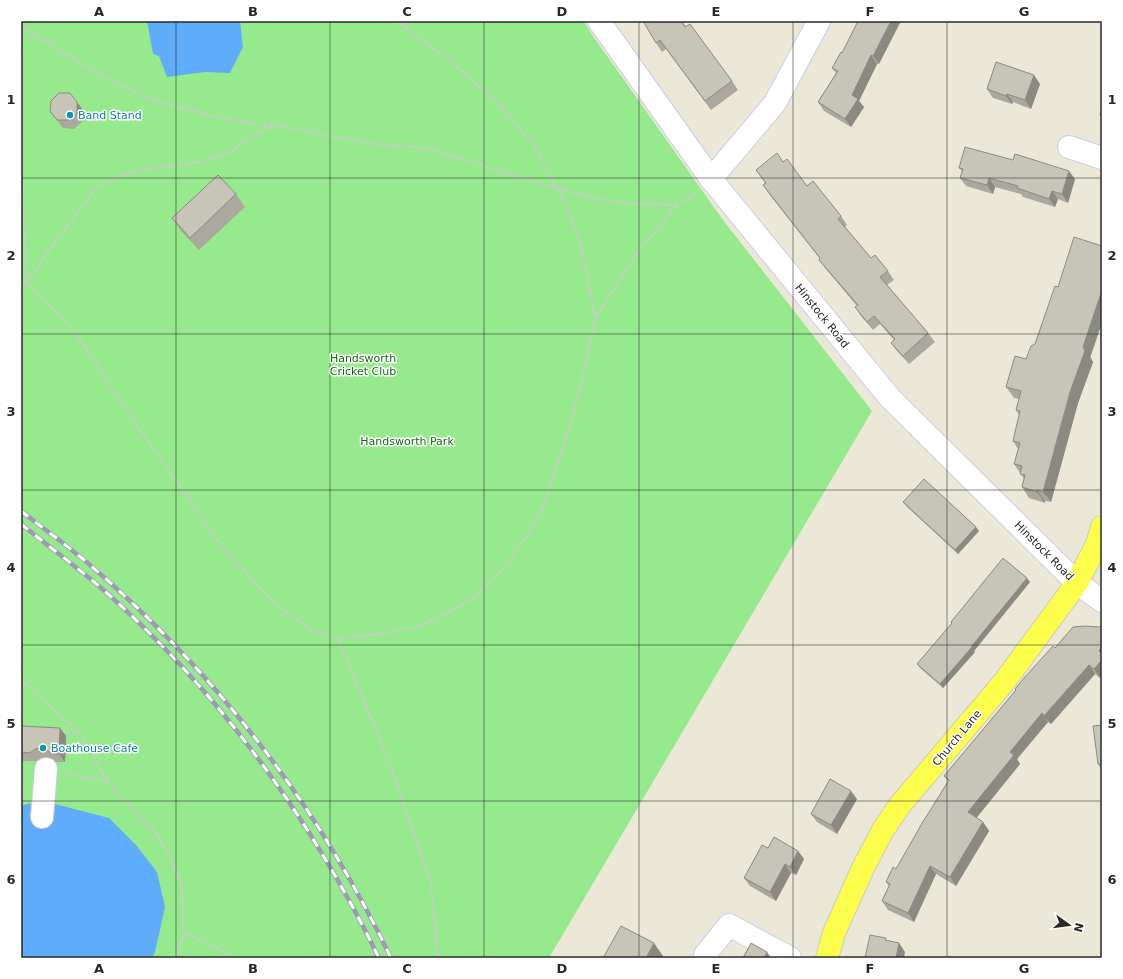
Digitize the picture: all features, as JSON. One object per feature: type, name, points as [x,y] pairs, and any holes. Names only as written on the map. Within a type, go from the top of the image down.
[{"type":"main road","name":"Church Lane","points":[[827,958],[834,934],[863,868],[883,830],[900,805],[1004,682],[1077,583],[1096,544],[1102,526]]},
{"type":"street","name":"Hinstock Road","points":[[599,21],[711,179],[890,398],[1077,583],[1102,601]]},
{"type":"street","points":[[711,179],[775,103],[819,21]]},
{"type":"street","points":[[1069,147],[1102,158]]},
{"type":"street","points":[[42,817],[46,769]]},
{"type":"street","points":[[705,955],[729,925],[790,958]]},
{"type":"path","points":[[397,21],[412,34],[461,70],[504,108],[535,148],[558,189],[577,231],[596,317]]},
{"type":"path","points":[[21,27],[110,80],[148,98],[205,114],[257,124],[275,125],[373,144],[426,148],[558,189],[599,199],[631,204],[677,205]]},
{"type":"path","points":[[21,284],[27,283],[58,237],[99,185],[135,171],[199,162],[230,152],[252,136],[275,125]]},
{"type":"path","points":[[21,167],[27,283],[75,332],[134,421],[217,540],[270,599],[310,630],[338,639],[386,633],[423,625],[471,600],[507,564],[540,517],[565,442],[578,396],[596,317],[637,254],[677,205],[703,189],[711,179]]},
{"type":"path","points":[[338,639],[386,754],[431,883],[438,958]]},
{"type":"path","points":[[21,680],[79,732],[108,782],[155,832],[172,860],[182,887],[184,933],[176,958]]},
{"type":"path","points":[[57,732],[79,732]]},
{"type":"path","points":[[184,933],[224,952],[227,958]]},
{"type":"green space","name":"Handsworth Park","points":[[21,21],[584,21],[593,36],[723,220],[872,411],[549,958],[21,958]]},
{"type":"water","points":[[147,21],[240,21],[243,47],[230,73],[205,72],[167,77],[159,56],[153,54]]},
{"type":"water","points":[[30,803],[32,812],[51,815],[55,804],[109,818],[136,845],[157,872],[165,907],[155,952],[152,958],[21,958],[21,806]]},
{"type":"building","points":[[643,21],[681,21],[685,27],[690,24],[732,81],[705,101],[660,40],[656,43]]},
{"type":"building","points":[[858,21],[891,21],[873,56],[871,55],[852,95],[858,99],[845,119],[818,102],[838,71],[832,68],[841,52],[842,53]]},
{"type":"building","points":[[996,62],[1034,75],[1025,100],[1007,94],[1006,96],[987,89]]},
{"type":"building","points":[[59,93],[70,93],[77,102],[77,113],[68,120],[57,120],[50,111],[51,101]]},
{"type":"building","points":[[965,147],[1013,160],[1015,154],[1069,171],[1062,194],[1052,191],[1049,199],[1017,188],[1018,186],[989,178],[987,185],[960,178],[963,169],[959,168]]},
{"type":"building","points":[[777,153],[783,162],[787,159],[807,186],[813,181],[841,216],[838,219],[871,258],[875,255],[888,271],[880,277],[928,333],[903,356],[891,343],[895,339],[874,316],[867,322],[855,307],[858,305],[819,260],[820,258],[763,185],[766,183],[756,170]]},
{"type":"building","points":[[218,175],[236,194],[190,238],[172,218]]},
{"type":"building","points":[[1074,237],[1102,246],[1102,290],[1083,347],[1085,351],[1070,392],[1043,492],[1037,490],[1037,492],[1022,487],[1025,475],[1020,474],[1022,466],[1014,464],[1020,443],[1013,441],[1020,411],[1016,410],[1021,391],[1006,387],[1015,356],[1026,359],[1031,346],[1035,344],[1055,286],[1058,287]]},
{"type":"building","points":[[924,479],[976,527],[955,550],[903,502]]},
{"type":"building","points":[[1003,558],[1027,578],[972,647],[940,684],[917,664],[952,623],[951,622]]},
{"type":"building","points":[[1102,624],[1102,647],[1099,651],[1102,654],[1102,660],[1094,669],[1089,665],[1044,716],[1042,713],[1010,752],[1014,755],[968,812],[983,822],[950,877],[930,866],[908,913],[882,901],[890,884],[886,882],[893,867],[896,869],[949,780],[944,776],[1016,690],[1015,689],[1025,677],[1053,646],[1055,648],[1073,627],[1099,627]]},
{"type":"building","points":[[1102,725],[1102,764],[1098,764],[1093,726]]},
{"type":"building","points":[[21,726],[60,728],[59,754],[50,753],[41,748],[35,749],[30,753],[21,752]]},
{"type":"building","points":[[830,779],[851,791],[831,825],[811,814]]},
{"type":"building","points":[[774,837],[798,851],[790,867],[785,864],[770,892],[744,878],[762,845],[768,848]]},
{"type":"building","points":[[621,926],[654,943],[646,958],[603,958]]},
{"type":"building","points":[[870,935],[886,938],[885,940],[899,943],[896,958],[865,958]]},
{"type":"building","points":[[751,943],[767,952],[764,958],[743,958]]},
{"type":"railway","points":[[21,511],[82,558],[137,607],[181,651],[222,698],[261,746],[297,796],[331,848],[362,902],[391,958]]},
{"type":"railway","points":[[21,524],[99,586],[142,626],[183,668],[222,712],[258,758],[323,855],[379,958]]},
{"type":"place","name":"Band Stand","points":[[70,115]]},
{"type":"place","name":"Boathouse Cafe","points":[[43,748]]},
{"type":"park label","name":"Handsworth Cricket Club","points":[[363,364]]}]
